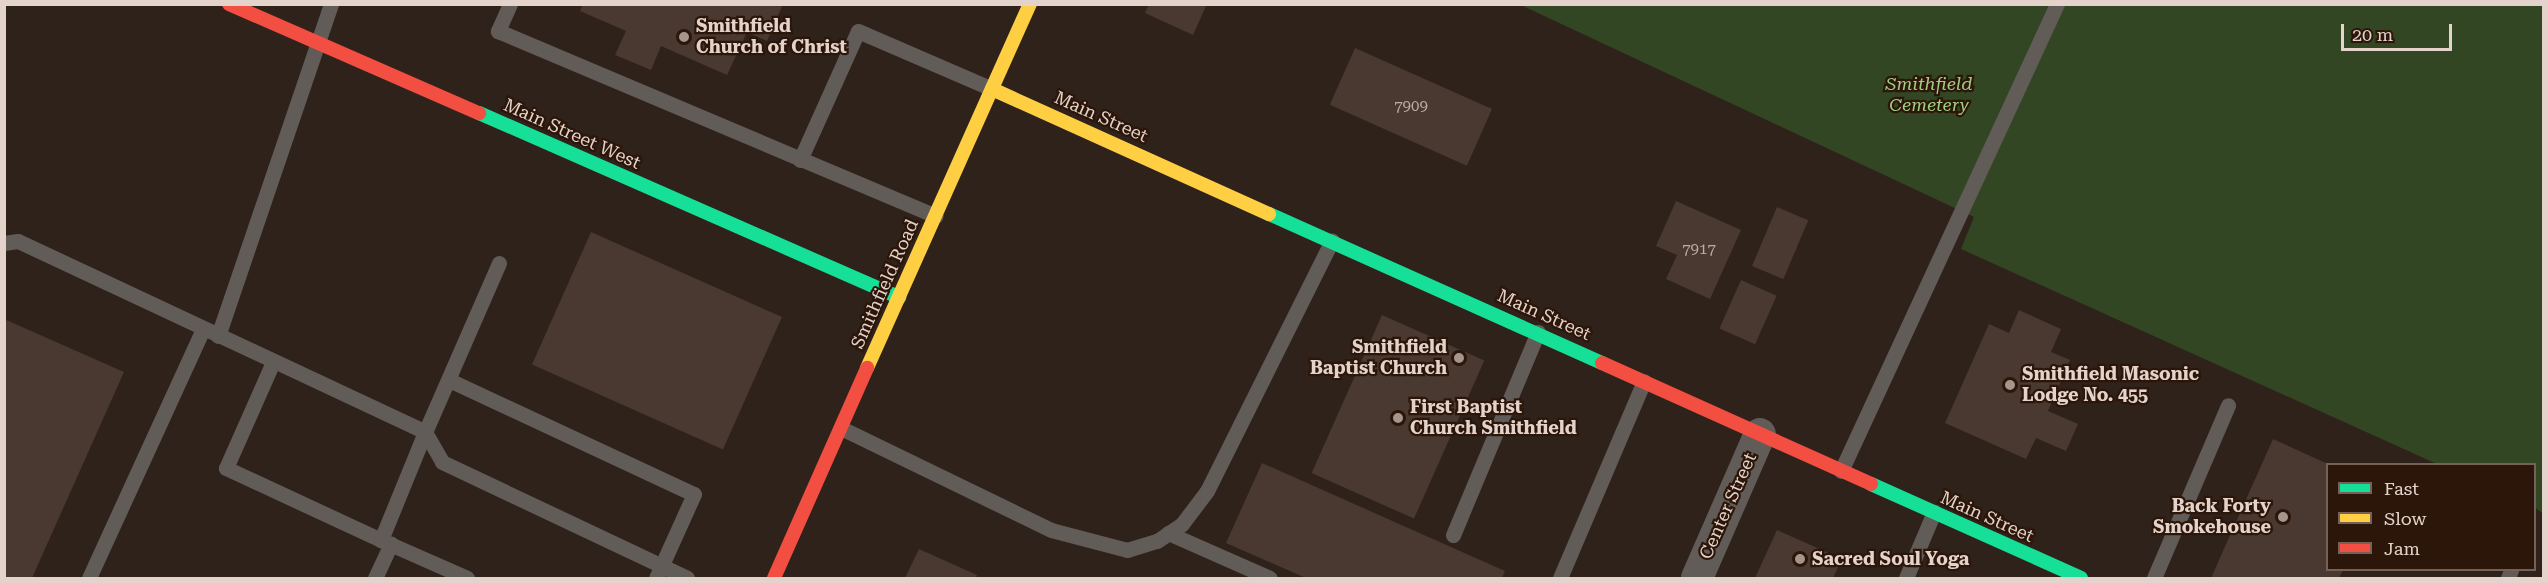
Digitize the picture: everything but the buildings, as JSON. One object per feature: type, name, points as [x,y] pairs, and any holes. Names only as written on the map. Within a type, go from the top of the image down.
[{"type":"street","name":"Main Street West","points":[[229,4],[899,297]]},
{"type":"street","name":"Smithfield Road","points":[[774,579],[1030,4]]},
{"type":"street","name":"Main Street","points":[[992,89],[1538,332],[2080,579]]},
{"type":"street","name":"Center Street","points":[[1697,579],[1760,434]]},
{"type":"lane","points":[[218,336],[316,41],[331,4]]},
{"type":"lane","points":[[510,4],[498,32],[935,216]]},
{"type":"lane","points":[[1841,471],[2056,4]]},
{"type":"lane","points":[[800,160],[858,31],[992,89]]},
{"type":"lane","points":[[841,429],[1051,530],[1090,543],[1127,550],[1157,541],[1182,524],[1213,481],[1332,240]]},
{"type":"lane","points":[[4,243],[18,241],[425,432],[442,462],[659,572],[687,579]]},
{"type":"lane","points":[[375,579],[425,432],[499,263]]},
{"type":"lane","points":[[89,579],[203,329]]},
{"type":"lane","points":[[1453,535],[1538,332]]},
{"type":"lane","points":[[273,362],[226,468],[466,579]]},
{"type":"lane","points":[[449,380],[694,494],[659,572]]},
{"type":"lane","points":[[1560,579],[1644,381]]},
{"type":"lane","points":[[2154,579],[2228,405]]},
{"type":"lane","points":[[1906,579],[1934,512]]},
{"type":"lane","points":[[1168,533],[1270,579]]},
{"type":"green space","name":"Smithfield Cemetery","points":[[1521,5],[2543,5],[2543,513],[2536,509],[2536,463],[2435,463],[1961,249],[1974,217]]},
{"type":"traffic: fast","points":[[479,113],[899,297]]},
{"type":"traffic: fast","points":[[1269,214],[1602,363]]},
{"type":"traffic: fast","points":[[1871,484],[2081,578]]},
{"type":"traffic: slow","points":[[867,368],[1030,4]]},
{"type":"traffic: slow","points":[[992,89],[1269,214]]},
{"type":"traffic: jam","points":[[229,4],[479,113]]},
{"type":"traffic: jam","points":[[1602,363],[1871,484]]},
{"type":"traffic: jam","points":[[774,578],[867,368]]},
{"type":"place","name":"Smithfield Church of Christ","points":[[684,37]]},
{"type":"place","name":"Smithfield Baptist Church","points":[[1459,358]]},
{"type":"place","name":"Smithfield Masonic Lodge No. 455","points":[[2010,385]]},
{"type":"place","name":"First Baptist Church Smithfield","points":[[1398,418]]},
{"type":"place","name":"Back Forty Smokehouse","points":[[2283,517]]},
{"type":"place","name":"Sacred Soul Yoga","points":[[1800,559]]}]
